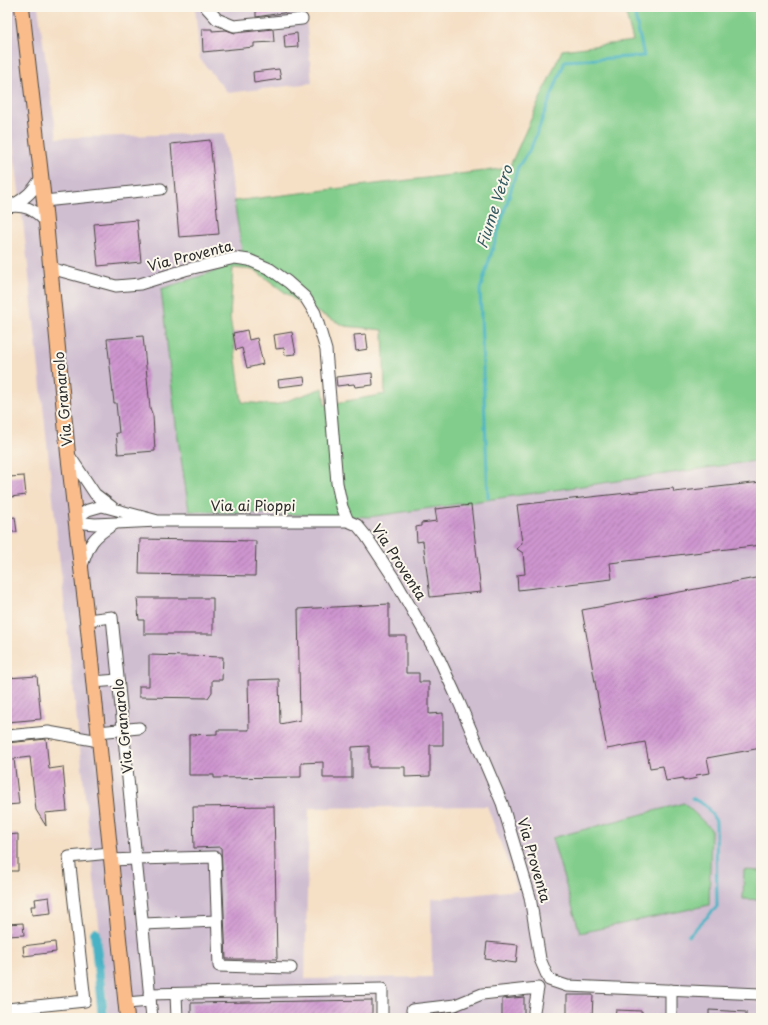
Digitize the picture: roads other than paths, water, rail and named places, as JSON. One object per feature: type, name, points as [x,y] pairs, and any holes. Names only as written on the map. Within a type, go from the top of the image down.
[{"type":"main road","name":"Via Granarolo","points":[[22,7],[44,201],[68,454],[87,620],[127,1018]]},
{"type":"street","points":[[206,7],[217,19],[234,26],[302,20]]},
{"type":"street","points":[[10,206],[26,198],[33,192],[41,178]]},
{"type":"street","points":[[44,201],[161,189]]},
{"type":"street","points":[[10,206],[21,206],[31,209],[45,221]]},
{"type":"street","name":"Via Proventa","points":[[50,268],[116,286],[140,284],[185,270],[235,258],[249,260],[270,269],[305,297],[315,313],[326,350],[337,483],[342,507],[348,521],[357,525],[366,536],[395,580],[437,654],[459,702],[502,803],[530,897],[540,959],[549,980]]},
{"type":"street","name":"Via ai Pioppi","points":[[68,454],[95,494],[118,510]]},
{"type":"street","name":"Via ai Pioppi","points":[[75,519],[96,507],[102,506],[158,521]]},
{"type":"street","name":"Via ai Pioppi","points":[[75,519],[85,523],[114,524],[158,521],[348,521]]},
{"type":"street","points":[[81,572],[91,542],[99,534],[114,524]]},
{"type":"street","name":"Via Granarolo","points":[[87,620],[112,617],[152,1018]]},
{"type":"street","points":[[93,682],[118,680]]},
{"type":"street","points":[[7,736],[48,732],[81,737],[98,736],[139,728]]},
{"type":"street","points":[[7,1009],[85,1000],[69,857],[111,856],[136,858],[215,858],[219,966],[291,968]]},
{"type":"street","points":[[143,924],[217,920]]},
{"type":"street","points":[[412,1010],[455,1005],[482,994],[538,988],[549,980],[567,986],[761,994]]},
{"type":"street","points":[[535,1018],[534,1011],[538,988]]},
{"type":"street","points":[[126,1003],[176,994],[382,989],[382,1018]]},
{"type":"street","points":[[671,990],[671,1018]]},
{"type":"street","points":[[176,994],[177,1018]]},
{"type":"waterway","name":"Fiume Vetro","points":[[488,497],[480,290],[518,167],[531,148],[565,61],[644,56],[633,7]]},
{"type":"waterway","name":"Fiume Vetro","points":[[688,936],[717,907],[716,821],[706,806],[692,798]]},
{"type":"waterway","points":[[95,933],[103,1018]]}]
